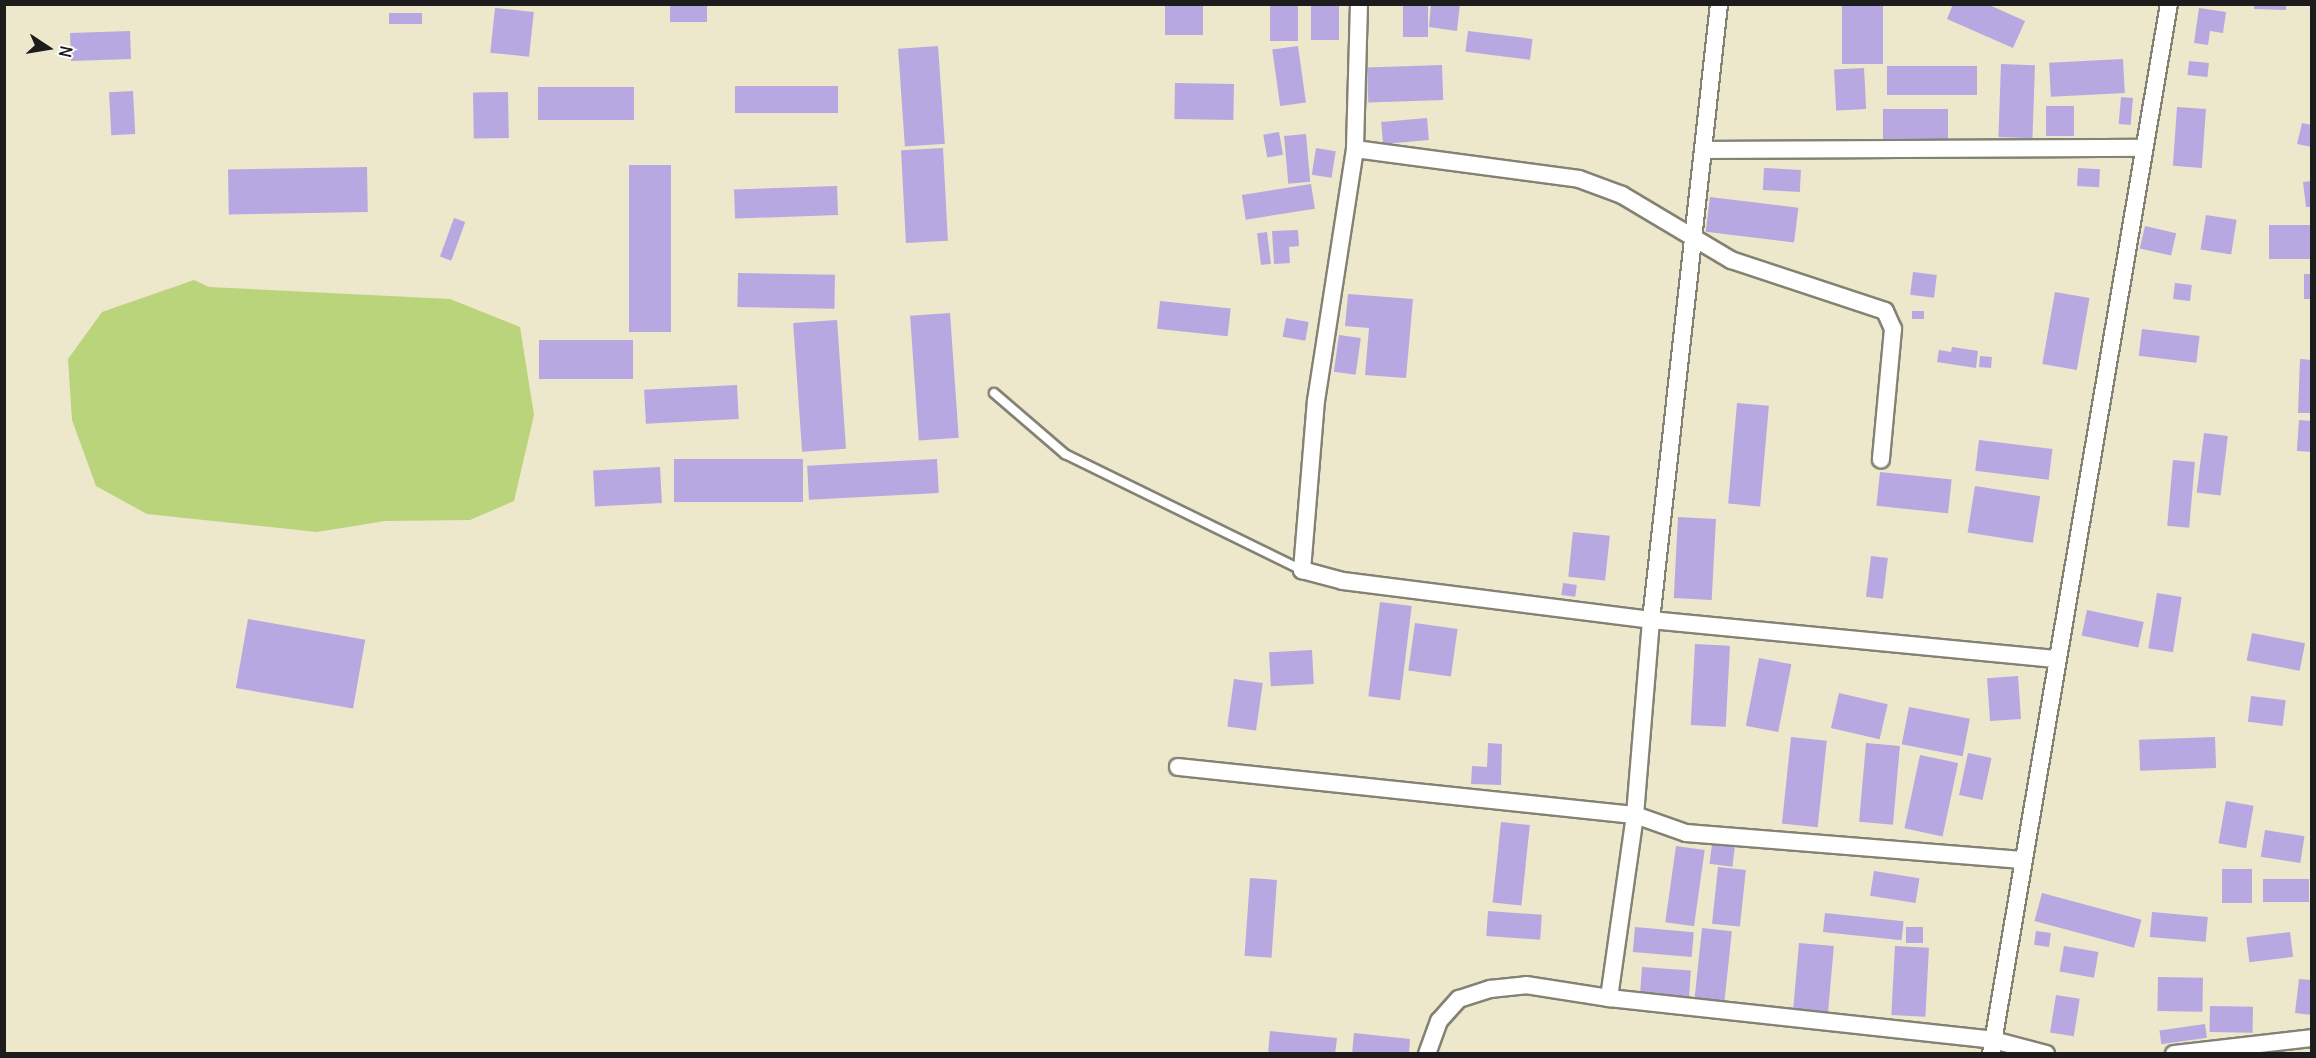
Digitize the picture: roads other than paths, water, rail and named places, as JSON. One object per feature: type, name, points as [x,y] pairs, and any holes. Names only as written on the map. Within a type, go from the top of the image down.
[{"type":"street","points":[[1359,4],[1355,149],[1316,400],[1302,570],[1343,580],[1651,621],[2055,659]]},
{"type":"street","points":[[1609,998],[1635,814],[1651,621],[1707,150],[1719,4]]},
{"type":"street","points":[[1992,1047],[2055,659],[2169,4]]},
{"type":"street","points":[[1707,150],[2144,148]]},
{"type":"street","points":[[1355,149],[1579,179],[1622,195],[1696,236],[1731,260],[1885,311],[1893,329],[1881,459]]},
{"type":"street","points":[[1178,767],[1635,814],[1686,833],[2022,860]]},
{"type":"street","points":[[1427,1053],[1439,1021],[1459,999],[1490,989],[1526,985],[1609,998],[2046,1053]]},
{"type":"street","points":[[2174,1053],[2312,1038]]},
{"type":"lane","points":[[994,393],[1065,454],[1302,570]]}]
